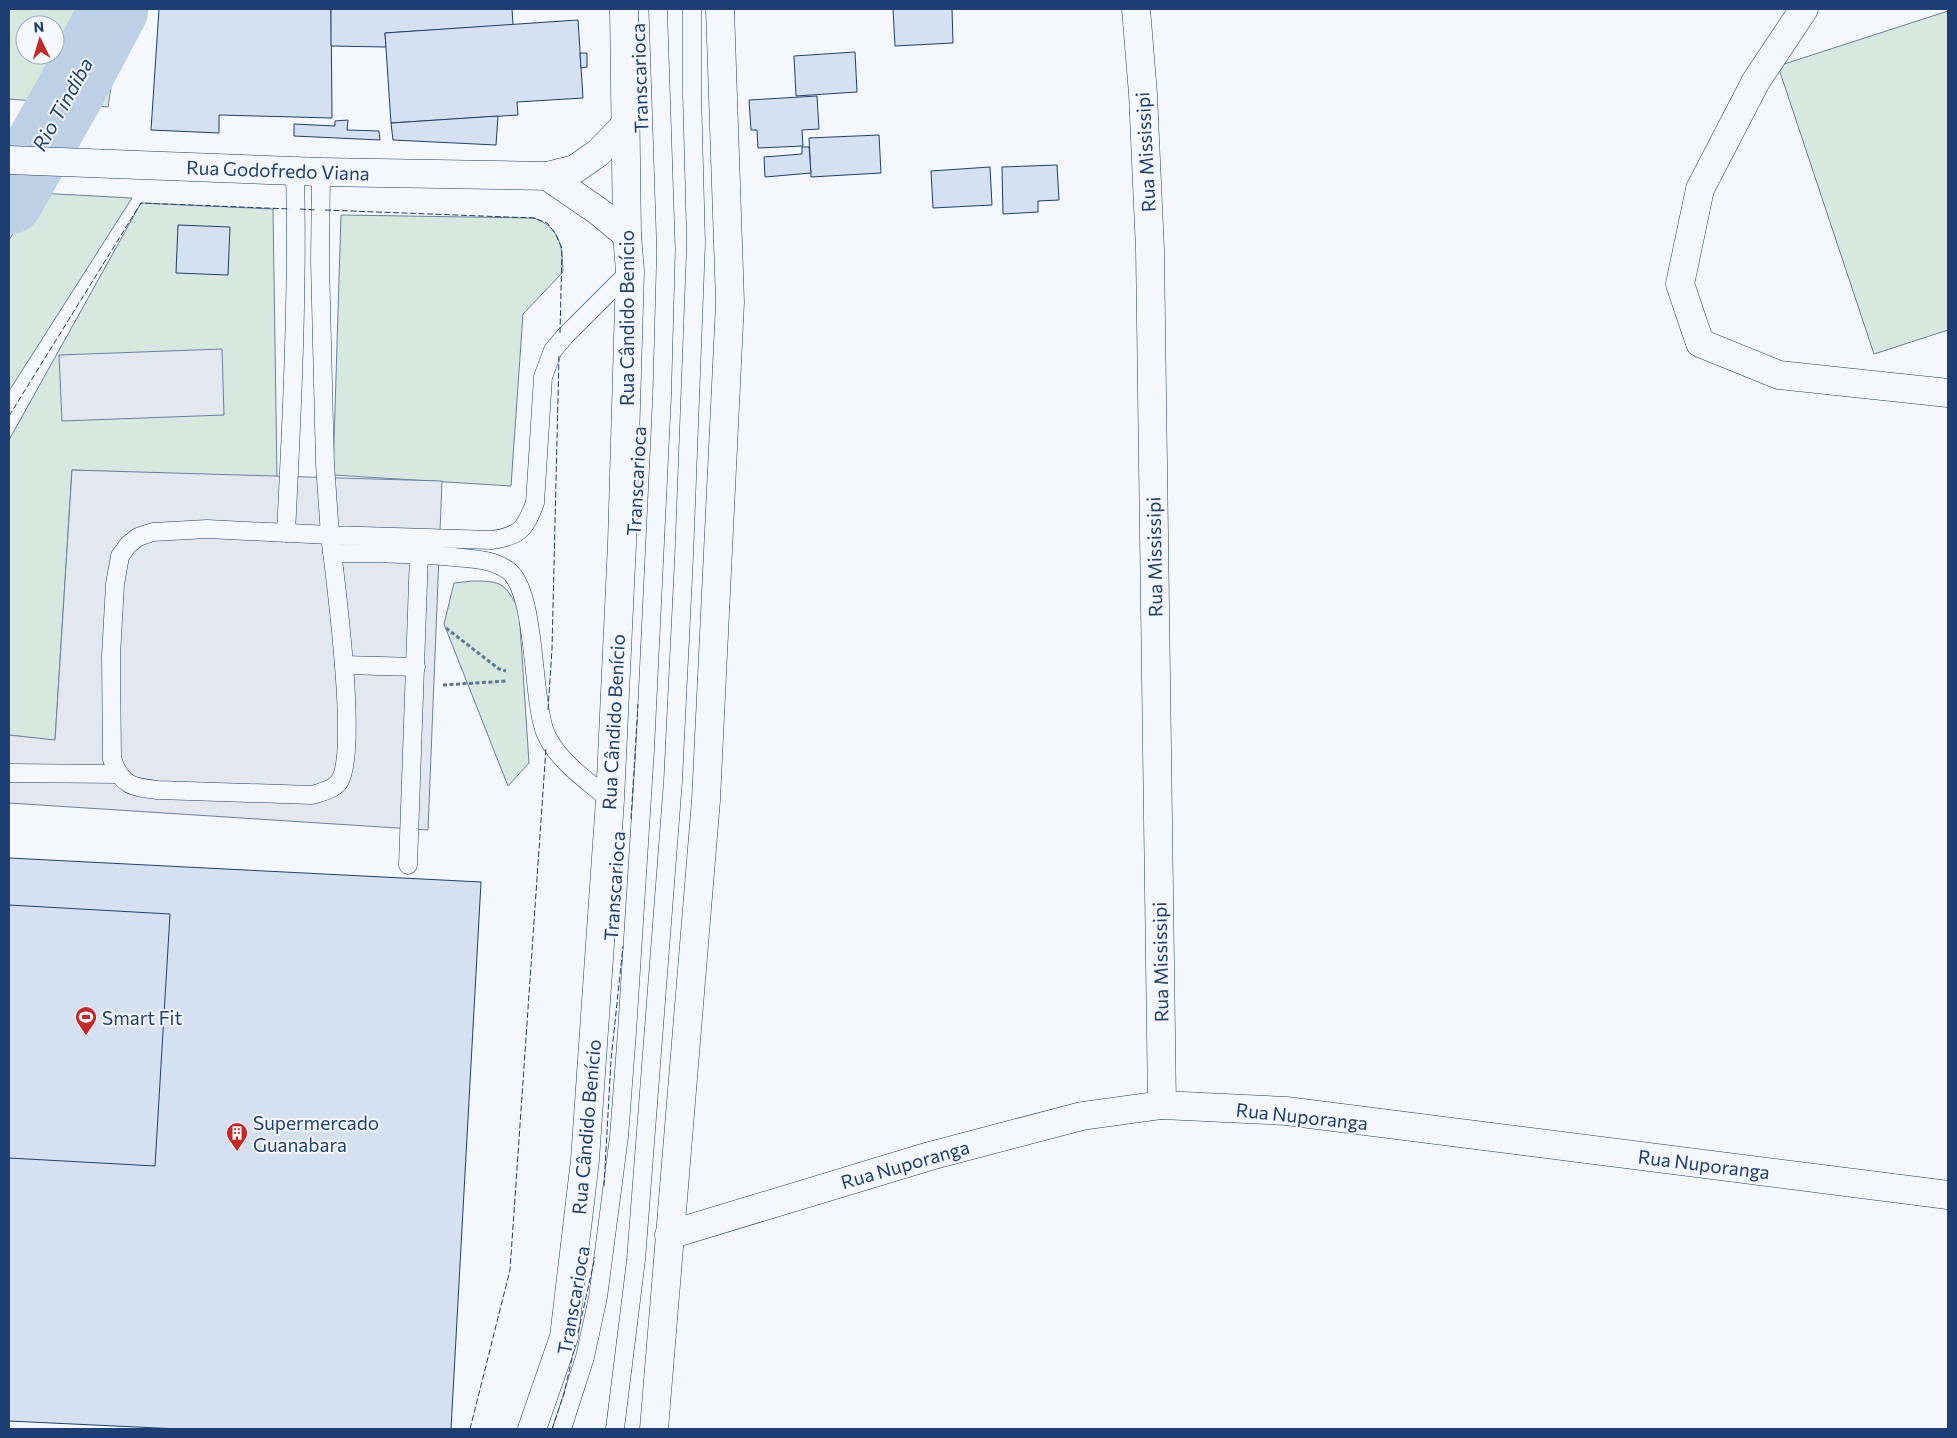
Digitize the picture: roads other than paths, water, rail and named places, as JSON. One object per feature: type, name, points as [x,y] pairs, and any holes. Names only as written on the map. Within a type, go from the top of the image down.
[{"type":"main road","name":"Rua Cândido Benício","points":[[532,1429],[564,1337],[585,1160],[610,800],[622,543],[630,271],[627,235],[624,9]]},
{"type":"main road","points":[[654,1429],[706,800],[730,312],[720,9]]},
{"type":"main road","name":"Rua Mississipi","points":[[1136,9],[1143,94],[1150,250],[1162,1105]]},
{"type":"main road","points":[[1804,9],[1756,80],[1700,189],[1680,284],[1700,343],[1779,375],[1948,393]]},
{"type":"main road","name":"Rua Godofredo Viana","points":[[9,160],[308,171],[547,176],[575,168],[598,153],[626,124]]},
{"type":"main road","points":[[547,176],[598,211],[627,235]]},
{"type":"main road","name":"Rua Nuporanga","points":[[669,1235],[930,1156],[1082,1116],[1162,1105],[1286,1111],[1948,1195]]},
{"type":"lane","name":"Transcarioca","points":[[562,1429],[585,1357],[598,1297],[619,1137],[627,1032],[645,750],[662,387],[666,250],[658,9]]},
{"type":"lane","points":[[615,1429],[636,1260],[673,781],[696,243],[692,9]]},
{"type":"lane","points":[[286,533],[293,366],[308,171]]},
{"type":"lane","points":[[308,171],[320,262],[324,464],[330,535],[344,665],[346,738],[344,769],[338,783],[327,791],[312,795],[138,788],[125,781],[118,774],[112,759],[112,647],[115,584],[120,556],[128,545],[138,537],[153,532],[207,529],[330,535],[492,540],[509,538],[519,532],[529,518],[535,503],[543,377],[548,363],[554,350],[566,335],[630,271]]},
{"type":"lane","points":[[332,553],[419,554],[486,560],[506,569],[516,578],[522,590],[527,612],[535,680],[545,731],[563,760],[610,800]]},
{"type":"lane","points":[[408,865],[419,554]]},
{"type":"lane","points":[[344,665],[416,668]]},
{"type":"lane","points":[[9,773],[118,774]]},
{"type":"waterway","name":"Rio Tindiba","points":[[9,200],[69,94],[114,9]]},
{"type":"place","name":"Smart Fit","points":[[86,1036]]},
{"type":"place","name":"Supermercado Guanabara","points":[[237,1152]]}]
